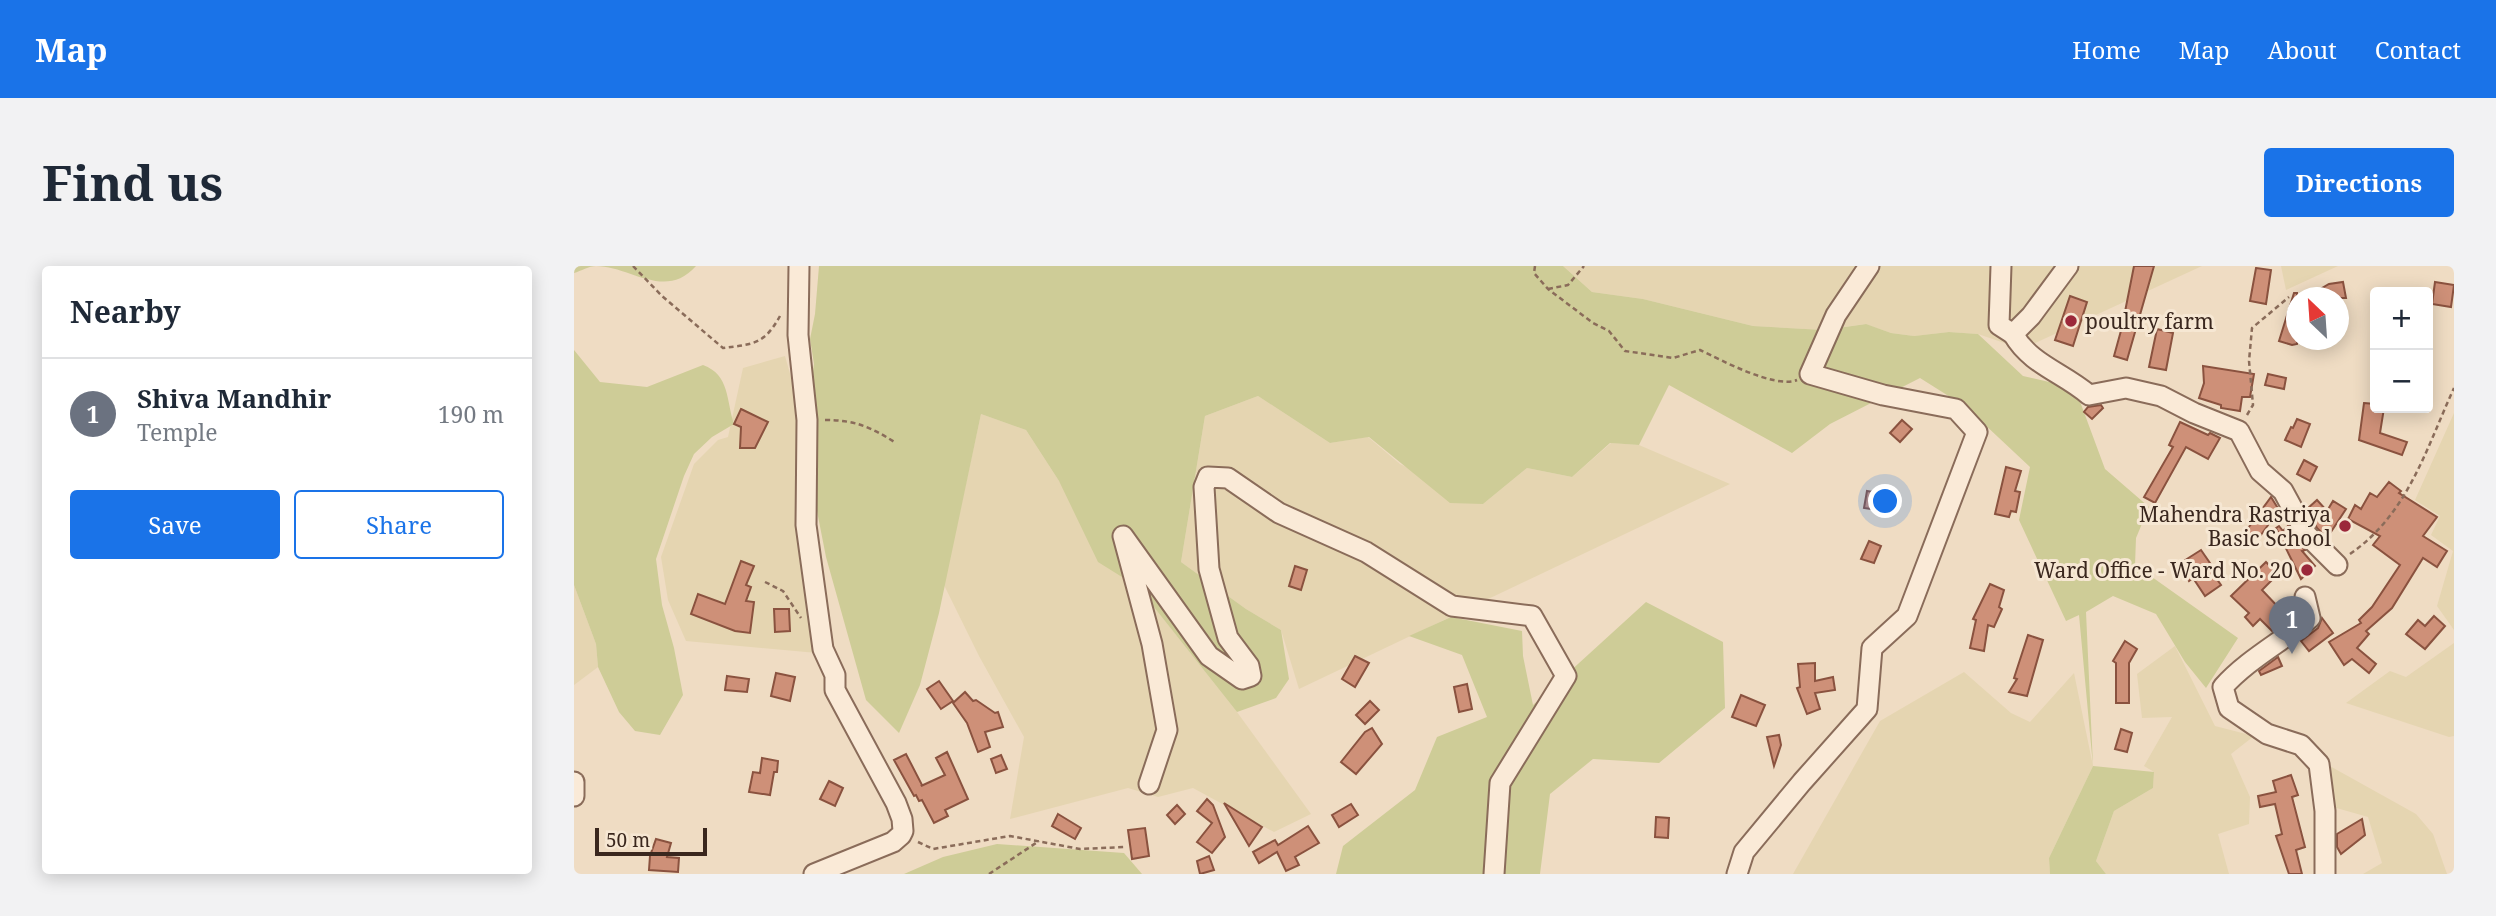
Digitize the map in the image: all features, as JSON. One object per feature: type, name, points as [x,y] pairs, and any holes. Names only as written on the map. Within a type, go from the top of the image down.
[{"type":"street","points":[[799,266],[797,334],[807,420],[806,525],[823,649],[835,675],[835,690],[896,803],[903,825],[901,835],[892,842],[814,874]]},
{"type":"street","points":[[1737,874],[1744,852],[1867,709],[1872,649],[1907,616],[1977,432],[1956,409],[1883,395],[1810,374],[1836,315],[1869,266]]},
{"type":"street","points":[[2001,266],[1999,325],[2013,334],[2022,349],[2072,380],[2089,395],[2126,388],[2161,396],[2239,431],[2260,471],[2283,491],[2306,535],[2337,565]]},
{"type":"street","points":[[2013,334],[2031,316],[2068,266]]},
{"type":"street","points":[[1149,784],[1167,730],[1152,644],[1123,536],[1209,656],[1242,680],[1251,676],[1250,666],[1228,638],[1209,569],[1204,487],[1208,477],[1228,478],[1279,513],[1366,552],[1452,607],[1532,616],[1566,676],[1500,783],[1494,874]]},
{"type":"street","points":[[2305,597],[2310,618],[2290,636],[2239,669],[2223,687],[2229,708],[2267,734],[2301,745],[2319,764],[2325,811],[2325,874]]},
{"type":"street","points":[[574,782],[574,796]]},
{"type":"path","points":[[633,266],[723,348],[757,343],[775,325],[780,315]]},
{"type":"path","points":[[1535,266],[1534,273],[1548,289],[1593,323],[1609,331],[1625,351],[1673,358],[1700,350],[1744,371],[1788,383],[1810,374]]},
{"type":"path","points":[[1548,289],[1568,285],[1584,266]]},
{"type":"path","points":[[2239,431],[2253,405],[2249,361],[2252,328],[2286,300]]},
{"type":"path","points":[[2337,565],[2366,543],[2388,521],[2409,489],[2454,388]]},
{"type":"path","points":[[807,420],[853,422],[871,427],[896,443]]},
{"type":"path","points":[[765,582],[783,591],[807,626]]},
{"type":"path","points":[[901,835],[933,849],[1010,835],[1080,849],[1124,847]]},
{"type":"path","points":[[989,874],[1039,841]]},
{"type":"shaded area","points":[[574,266],[596,266],[574,273]]},
{"type":"shaded area","points":[[596,266],[696,266],[684,276],[672,281],[660,281]]},
{"type":"shaded area","points":[[819,266],[1563,266],[1592,292],[1643,299],[1753,326],[1824,330],[1866,324],[1891,333],[1914,336],[1949,332],[1978,334],[2023,376],[2075,388],[2105,469],[2149,507],[2136,538],[2135,565],[2238,638],[2206,688],[2185,662],[2156,614],[2113,596],[2086,612],[2093,766],[2079,615],[2066,621],[2019,520],[2030,467],[1966,407],[1920,378],[1830,424],[1792,453],[1669,385],[1639,445],[1610,443],[1572,477],[1527,468],[1483,504],[1450,503],[1369,437],[1330,443],[1258,396],[1205,416],[1181,562],[1246,609],[1281,630],[1289,679],[1276,698],[1237,712],[1138,587],[1098,562],[1059,481],[1026,430],[981,414],[939,613],[920,685],[899,733],[866,700],[826,557],[816,506],[812,378],[814,364],[810,339]]},
{"type":"shaded area","points":[[1563,266],[2202,266],[2022,349],[1978,334],[1949,332],[1914,336],[1891,333],[1865,324],[1824,330],[1753,326],[1643,299],[1592,292]]},
{"type":"shaded area","points":[[2281,266],[2338,266],[2292,287],[2286,287],[2286,290]]},
{"type":"shaded area","points":[[574,350],[600,382],[647,387],[703,365],[712,369],[726,389],[734,424],[712,437],[694,454],[656,559],[662,605],[683,695],[660,735],[635,731],[619,712],[598,667],[596,644],[574,585]]},
{"type":"shaded area","points":[[785,356],[802,416],[817,653],[686,641],[668,600],[661,557],[694,464],[718,440],[728,437],[743,368]]},
{"type":"shaded area","points":[[1258,396],[1330,443],[1368,437],[1400,464],[1483,504],[1527,468],[1572,477],[1611,443],[1639,445],[1730,484],[1299,689],[1281,630],[1246,609],[1181,562],[1205,416]]},
{"type":"shaded area","points":[[2454,413],[2454,630],[2437,606],[2453,551],[2431,535],[2440,516],[2415,500]]},
{"type":"shaded area","points":[[981,414],[1026,430],[1059,481],[1138,587],[1237,712],[1311,814],[1274,832],[1193,788],[1158,797],[1128,788],[1010,819],[1024,737],[944,585]]},
{"type":"shaded area","points":[[574,585],[596,644],[598,667],[574,685]]},
{"type":"shaded area","points":[[1646,602],[1723,642],[1725,708],[1659,763],[1593,759],[1550,794],[1540,874],[1336,874],[1343,846],[1415,790],[1437,737],[1487,717],[1462,655],[1409,636],[1451,617],[1522,631],[1523,656],[1533,705]]},
{"type":"shaded area","points":[[2454,643],[2454,736],[2449,737],[2346,703],[2390,671],[2406,677]]},
{"type":"shaded area","points":[[2175,646],[2215,726],[2254,736],[2231,754],[2250,797],[2249,824],[2218,834],[2229,874],[2106,874],[2096,861],[2114,811],[2153,788],[2154,772],[2144,766],[2172,717],[2142,718],[2137,674]]},
{"type":"shaded area","points":[[1964,672],[2011,713],[2030,722],[2074,673],[2093,766],[2049,858],[2050,874],[1793,874],[1880,721]]},
{"type":"shaded area","points":[[2328,765],[2416,814],[2433,834],[2447,874],[2363,874],[2382,863],[2368,817],[2333,807]]},
{"type":"shaded area","points":[[2093,766],[2154,772],[2153,788],[2114,811],[2096,861],[2106,874],[2050,874],[2049,858]]},
{"type":"shaded area","points":[[997,844],[1124,853],[1142,874],[904,874],[943,857]]},
{"type":"building","points":[[2134,266],[2154,266],[2127,360],[2114,356]]},
{"type":"building","points":[[2256,268],[2271,270],[2266,304],[2250,301]]},
{"type":"building","points":[[2343,282],[2344,287],[2324,287]]},
{"type":"building","points":[[2435,282],[2454,285],[2451,307],[2433,304]]},
{"type":"building","name":"poultry farm","points":[[2070,296],[2087,302],[2073,346],[2055,340]]},
{"type":"building","points":[[2286,319],[2286,343],[2279,341]]},
{"type":"building","points":[[2157,329],[2173,333],[2166,370],[2149,367]]},
{"type":"building","points":[[2203,366],[2254,374],[2250,397],[2242,397],[2240,411],[2221,408],[2221,405],[2199,398],[2204,383]]},
{"type":"building","points":[[2268,374],[2286,378],[2284,389],[2265,385]]},
{"type":"building","points":[[2364,403],[2370,404],[2370,413],[2383,413],[2380,433],[2407,442],[2402,455],[2359,440]]},
{"type":"building","points":[[2101,405],[2103,408],[2092,419],[2084,412],[2088,407]]},
{"type":"building","points":[[741,409],[768,422],[755,448],[740,448],[741,427],[734,424]]},
{"type":"building","points":[[2297,419],[2310,424],[2301,447],[2285,440]]},
{"type":"building","points":[[1902,420],[1912,429],[1900,442],[1890,433]]},
{"type":"building","points":[[2180,422],[2220,438],[2208,459],[2186,447],[2155,503],[2144,497],[2173,447],[2169,445]]},
{"type":"building","points":[[2304,460],[2317,467],[2310,481],[2297,474]]},
{"type":"building","points":[[2006,467],[2021,471],[2015,491],[2020,492],[2016,512],[2011,511],[2009,517],[1995,514]]},
{"type":"building","points":[[2389,482],[2401,491],[2399,493],[2437,517],[2423,536],[2447,551],[2437,567],[2423,558],[2392,608],[2366,631],[2369,634],[2357,648],[2376,664],[2369,673],[2352,659],[2344,665],[2329,642],[2361,623],[2359,620],[2372,607],[2400,565],[2373,545],[2380,536],[2348,519],[2355,505],[2361,509],[2370,493],[2377,497]]},
{"type":"building","points":[[1867,491],[1880,493],[1878,510],[1864,508]]},
{"type":"building","points":[[2271,497],[2279,510],[2258,539],[2246,531]]},
{"type":"building","points":[[2317,500],[2327,511],[2333,501],[2346,509],[2327,538],[2317,528],[2307,509]]},
{"type":"building","points":[[2279,526],[2283,531],[2288,526],[2296,541],[2305,550],[2302,551],[2315,566],[2301,579],[2276,528]]},
{"type":"building","points":[[1869,541],[1881,546],[1874,563],[1861,559]]},
{"type":"building","points":[[2201,550],[2221,585],[2205,596],[2193,578],[2189,581],[2179,564]]},
{"type":"building","points":[[741,561],[754,566],[746,585],[751,587],[746,601],[754,602],[750,633],[735,631],[691,614],[698,594],[725,604]]},
{"type":"building","points":[[2266,562],[2278,574],[2262,590],[2280,609],[2288,602],[2296,613],[2272,631],[2260,619],[2253,626],[2245,617],[2249,613],[2231,596]]},
{"type":"building","points":[[1295,566],[1307,570],[1301,590],[1289,586]]},
{"type":"building","points":[[1990,584],[2004,590],[1999,607],[2002,609],[1994,627],[1988,625],[1984,651],[1970,648],[1976,620],[1973,619]]},
{"type":"building","points":[[774,609],[789,609],[790,631],[775,632]]},
{"type":"building","points":[[2434,616],[2445,626],[2425,649],[2406,634],[2418,620],[2425,626]]},
{"type":"building","points":[[2322,618],[2333,633],[2309,651],[2301,641],[2318,628]]},
{"type":"building","points":[[2028,635],[2043,640],[2027,696],[2009,692],[2017,679],[2014,678]]},
{"type":"building","points":[[2125,641],[2137,649],[2129,663],[2129,703],[2116,703],[2116,663],[2113,661]]},
{"type":"building","points":[[1355,656],[1369,663],[1355,687],[1342,679]]},
{"type":"building","points":[[2278,657],[2282,666],[2261,675],[2259,671]]},
{"type":"building","points":[[1815,663],[1815,681],[1833,677],[1835,690],[1815,693],[1820,709],[1807,714],[1797,688],[1800,687],[1798,664]]},
{"type":"building","points":[[776,673],[795,677],[790,701],[771,696]]},
{"type":"building","points":[[727,676],[749,679],[747,692],[725,690]]},
{"type":"building","points":[[939,681],[953,701],[941,709],[927,689]]},
{"type":"building","points":[[1467,684],[1472,709],[1459,712],[1454,687]]},
{"type":"building","points":[[965,692],[973,701],[976,700],[995,713],[998,712],[1003,727],[985,732],[990,747],[978,752],[967,723],[953,703]]},
{"type":"building","points":[[1741,695],[1765,705],[1756,726],[1732,717]]},
{"type":"building","points":[[1370,701],[1379,710],[1365,724],[1356,715]]},
{"type":"building","points":[[1372,728],[1382,744],[1356,774],[1341,762],[1365,732]]},
{"type":"building","points":[[2121,729],[2132,733],[2127,752],[2115,749]]},
{"type":"building","points":[[1779,735],[1781,745],[1774,766],[1767,737]]},
{"type":"building","points":[[947,752],[968,799],[945,810],[948,816],[934,823],[922,800],[919,801],[916,795],[914,796],[894,760],[906,754],[921,786],[945,775],[936,758]]},
{"type":"building","points":[[1001,755],[1007,769],[996,773],[991,759]]},
{"type":"building","points":[[762,758],[778,761],[770,795],[749,792],[753,772],[760,773]]},
{"type":"building","points":[[2291,775],[2298,795],[2292,797],[2305,847],[2296,850],[2302,874],[2289,874],[2276,836],[2282,834],[2275,804],[2260,807],[2258,796],[2276,792],[2273,781]]},
{"type":"building","points":[[829,781],[843,788],[835,806],[820,799]]},
{"type":"building","points":[[1207,799],[1213,805],[1225,837],[1212,853],[1197,842],[1212,823],[1197,811]]},
{"type":"building","points":[[1224,803],[1262,827],[1249,846]]},
{"type":"building","points":[[1351,804],[1358,815],[1339,827],[1332,815]]},
{"type":"building","points":[[1177,805],[1185,814],[1175,824],[1167,815]]},
{"type":"building","points":[[1058,814],[1081,828],[1075,839],[1052,826]]},
{"type":"building","points":[[1656,817],[1669,818],[1668,838],[1655,837]]},
{"type":"building","points":[[2362,819],[2365,835],[2341,854],[2337,847],[2337,834]]},
{"type":"building","points":[[1308,826],[1319,843],[1295,857],[1299,865],[1286,871],[1277,852],[1259,863],[1253,852],[1275,840],[1278,845]]},
{"type":"building","points":[[1145,828],[1149,856],[1132,859],[1128,830]]},
{"type":"building","points":[[656,839],[671,843],[667,857],[679,858],[678,872],[649,870],[650,856]]},
{"type":"building","points":[[1209,856],[1214,870],[1200,874],[1197,861]]},
{"type":"place","name":"poultry farm","points":[[2071,321]]},
{"type":"place","name":"Mahendra Rastriya Basic School","points":[[2345,526]]},
{"type":"place","name":"Ward Office - Ward No. 20","points":[[2307,570]]},
{"type":"place","name":"Shiva Mandhir","points":[[2292,654]]}]
